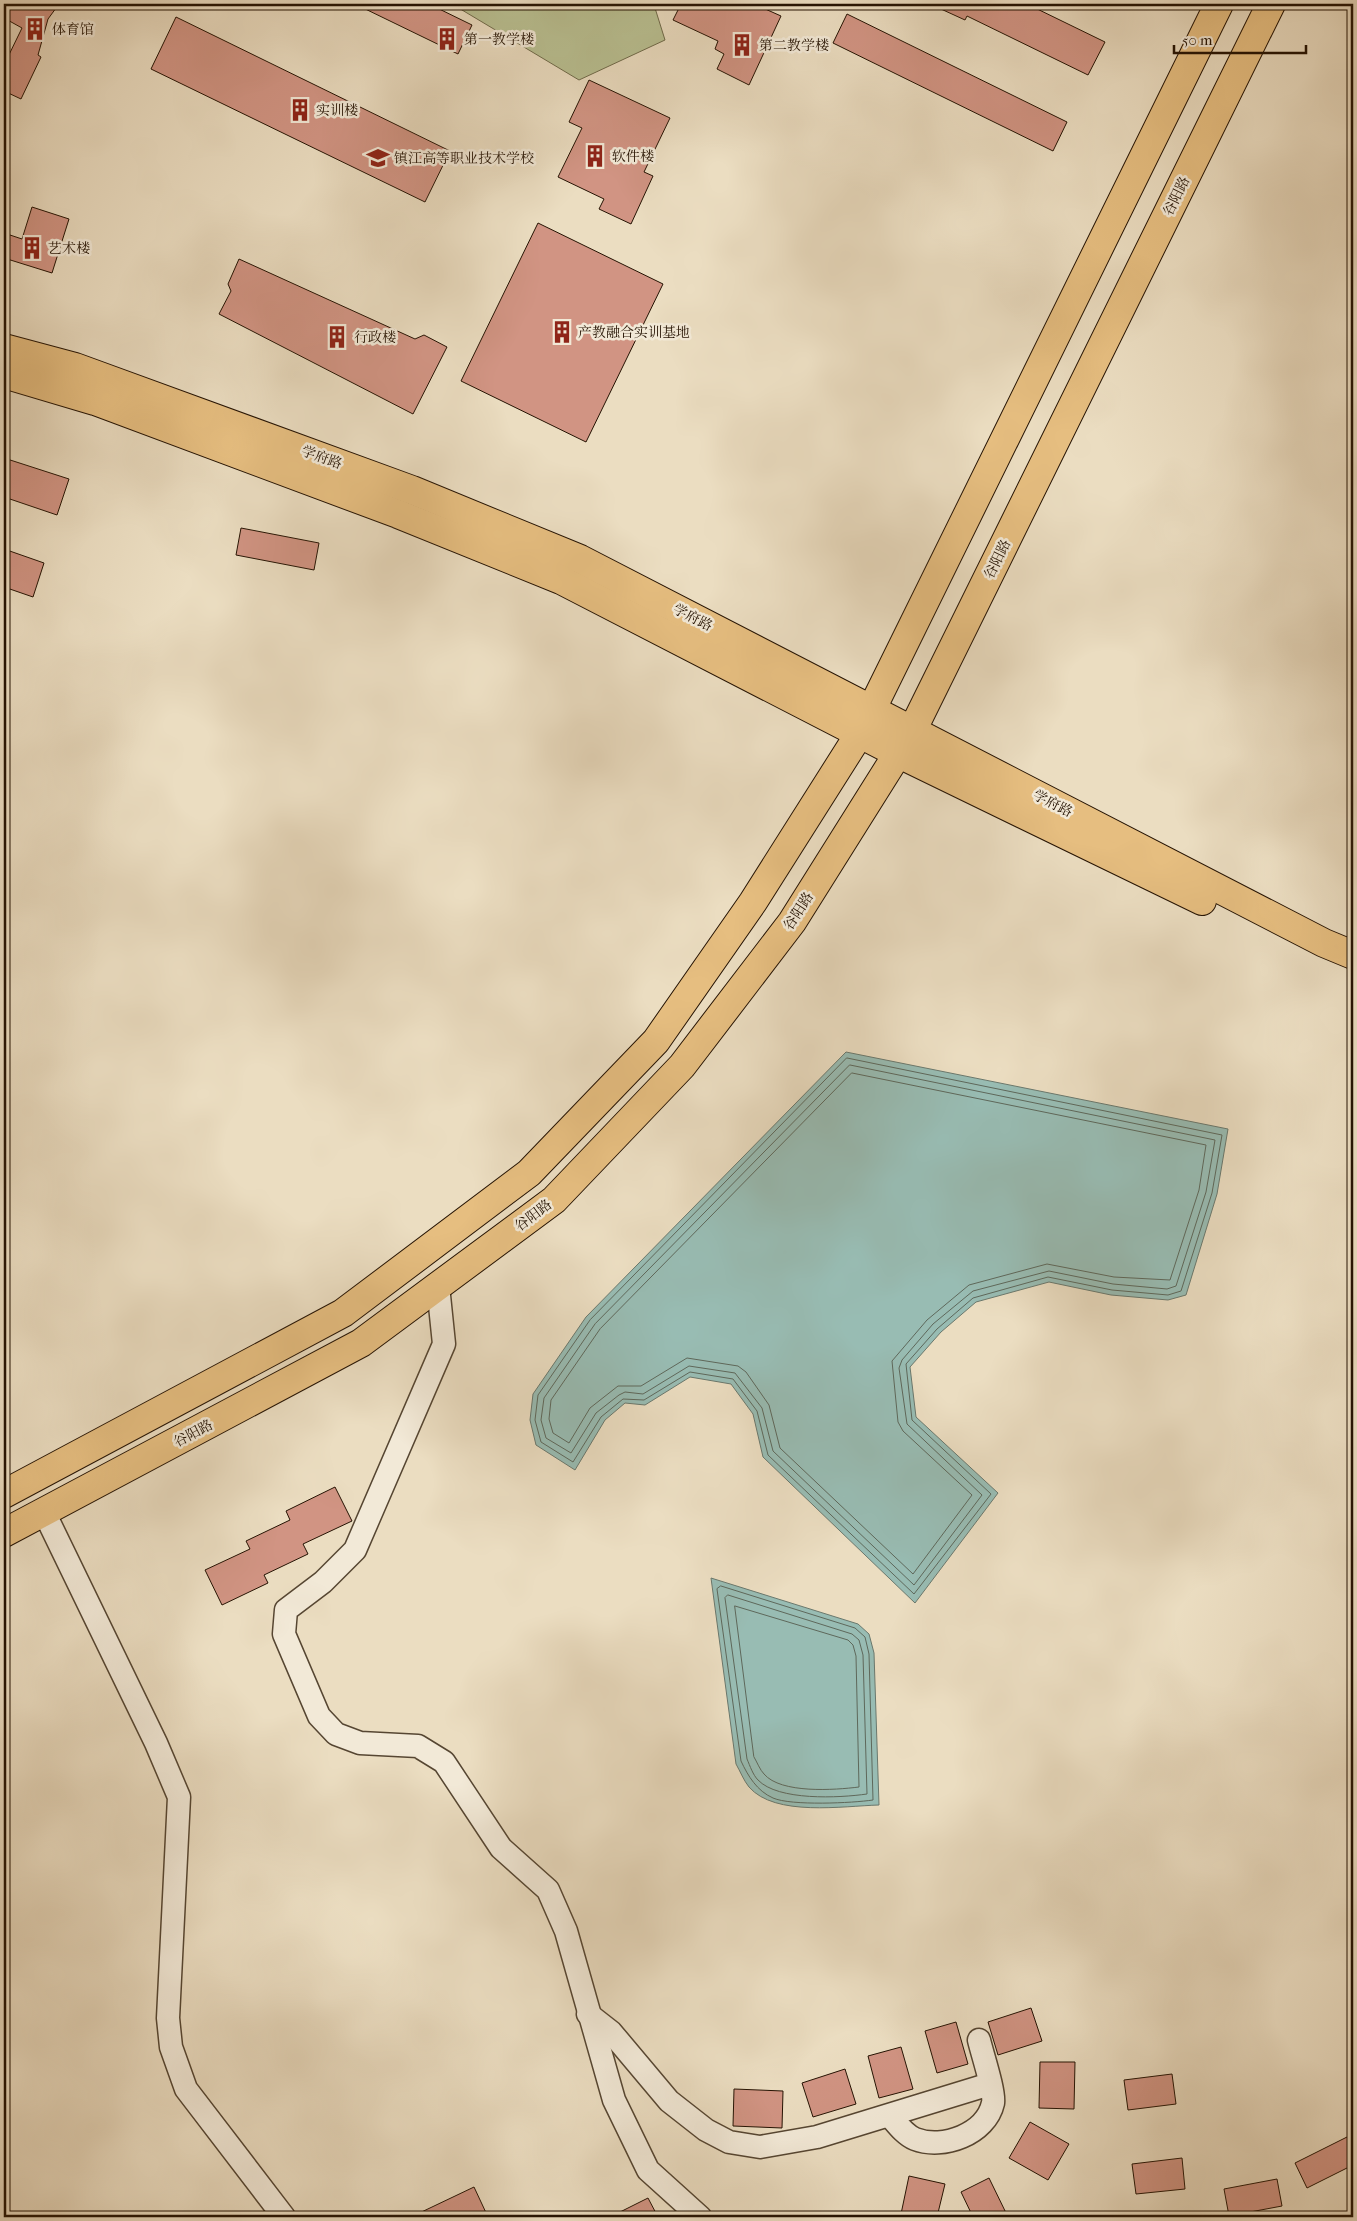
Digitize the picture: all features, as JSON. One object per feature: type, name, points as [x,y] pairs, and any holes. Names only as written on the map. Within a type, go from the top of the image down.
[{"type":"main road","points":[[4,1494],[343,1313],[529,1173],[656,1041],[753,902],[860,733],[1219,4]]},
{"type":"main road","name":"谷阳路","points":[[4,1533],[361,1343],[554,1200],[682,1066],[792,922],[904,742],[1271,4]]},
{"type":"main road","name":"学府路","points":[[4,348],[75,367],[412,490],[580,559],[873,709],[904,742],[1324,960],[1353,972]]},
{"type":"main road","name":"学府路","points":[[4,374],[104,404],[398,514],[561,580],[860,733],[904,742],[1324,943],[1353,955]]},
{"type":"lane","points":[[438,1286],[444,1344],[356,1550],[323,1582],[286,1610],[284,1634],[319,1716],[336,1734],[360,1743],[418,1746],[444,1762],[502,1848],[548,1890],[566,1931],[588,2014],[614,2100],[648,2170],[700,2217]]},
{"type":"lane","points":[[44,1512],[156,1743],[179,1797],[168,2018],[171,2047],[186,2089],[284,2217]]},
{"type":"lane","points":[[588,2014],[611,2032],[669,2101],[706,2130],[729,2142],[760,2147],[816,2137],[990,2084]]},
{"type":"lane","points":[[890,2116],[898,2126],[915,2139],[943,2144],[967,2135],[987,2119],[994,2102],[978,2040]]},
{"type":"green space","points":[[452,4],[665,4],[655,8],[665,40],[579,80]]},
{"type":"water","points":[[846,1052],[1228,1129],[1217,1194],[1186,1295],[1168,1300],[1111,1295],[1049,1282],[976,1302],[941,1332],[910,1367],[916,1417],[998,1493],[915,1603],[763,1457],[753,1414],[731,1384],[690,1377],[645,1405],[625,1403],[605,1420],[575,1470],[536,1445],[530,1420],[533,1394],[586,1317]]},
{"type":"water","points":[[711,1578],[858,1624],[869,1634],[874,1653],[879,1805],[829,1808],[792,1806],[775,1803],[761,1796],[747,1785],[736,1764]]},
{"type":"building","points":[[4,4],[59,4],[48,19],[38,55],[41,57],[21,99],[4,91],[4,65],[22,28],[4,18]]},
{"type":"building","name":"第一教学楼","points":[[355,4],[429,4],[472,25],[458,54]]},
{"type":"building","name":"第二教学楼","points":[[681,4],[754,4],[781,16],[749,85],[717,69],[724,54],[715,49],[718,41],[673,20]]},
{"type":"building","points":[[930,4],[1027,4],[1105,42],[1088,75],[967,16],[965,20]]},
{"type":"building","points":[[847,14],[1067,122],[1053,151],[833,43]]},
{"type":"building","name":"实训楼","points":[[176,17],[450,151],[425,202],[151,69]]},
{"type":"building","name":"软件楼","points":[[589,80],[670,118],[644,172],[653,176],[631,224],[599,209],[604,199],[558,177],[582,128],[569,122]]},
{"type":"building","name":"艺术楼","points":[[32,207],[69,219],[52,273],[4,258],[4,233],[22,239]]},
{"type":"building","name":"产教融合实训基地","points":[[538,223],[663,284],[586,442],[461,381]]},
{"type":"building","name":"行政楼","points":[[239,259],[415,339],[424,335],[447,347],[413,414],[219,314],[231,291],[228,284]]},
{"type":"building","points":[[4,458],[69,479],[57,515],[4,497]]},
{"type":"building","points":[[241,528],[319,543],[314,570],[236,555]]},
{"type":"building","points":[[4,549],[44,563],[33,597],[4,587]]},
{"type":"building","points":[[335,1487],[352,1521],[303,1544],[308,1554],[264,1575],[268,1583],[222,1605],[205,1570],[250,1549],[246,1541],[290,1520],[286,1511]]},
{"type":"building","points":[[1031,2008],[1042,2041],[998,2055],[988,2022]]},
{"type":"building","points":[[956,2022],[968,2064],[937,2073],[925,2031]]},
{"type":"building","points":[[901,2047],[913,2089],[879,2098],[868,2056]]},
{"type":"building","points":[[1040,2062],[1075,2062],[1074,2109],[1039,2108]]},
{"type":"building","points":[[845,2069],[856,2104],[813,2117],[802,2083]]},
{"type":"building","points":[[1172,2074],[1176,2104],[1128,2110],[1124,2080]]},
{"type":"building","points":[[734,2089],[783,2091],[782,2128],[733,2126]]},
{"type":"building","points":[[1030,2122],[1069,2144],[1048,2180],[1009,2158]]},
{"type":"building","points":[[1353,2134],[1353,2165],[1307,2188],[1295,2163]]},
{"type":"building","points":[[1182,2158],[1185,2189],[1136,2194],[1132,2164]]},
{"type":"building","points":[[909,2176],[945,2184],[937,2217],[917,2217],[901,2214]]},
{"type":"building","points":[[989,2178],[1008,2217],[973,2217],[961,2192]]},
{"type":"building","points":[[1277,2179],[1282,2206],[1229,2216],[1224,2189]]},
{"type":"building","points":[[474,2187],[488,2217],[411,2217]]},
{"type":"building","points":[[648,2198],[658,2217],[610,2217]]},
{"type":"place","name":"体育馆","points":[[35,29]]},
{"type":"place","name":"第一教学楼","points":[[447,39]]},
{"type":"place","name":"第二教学楼","points":[[742,45]]},
{"type":"place","name":"实训楼","points":[[300,110]]},
{"type":"place","name":"软件楼","points":[[595,156]]},
{"type":"place","name":"镇江高等职业技术学校","points":[[378,158]]},
{"type":"place","name":"艺术楼","points":[[32,248]]},
{"type":"place","name":"产教融合实训基地","points":[[562,332]]},
{"type":"place","name":"行政楼","points":[[337,337]]}]
